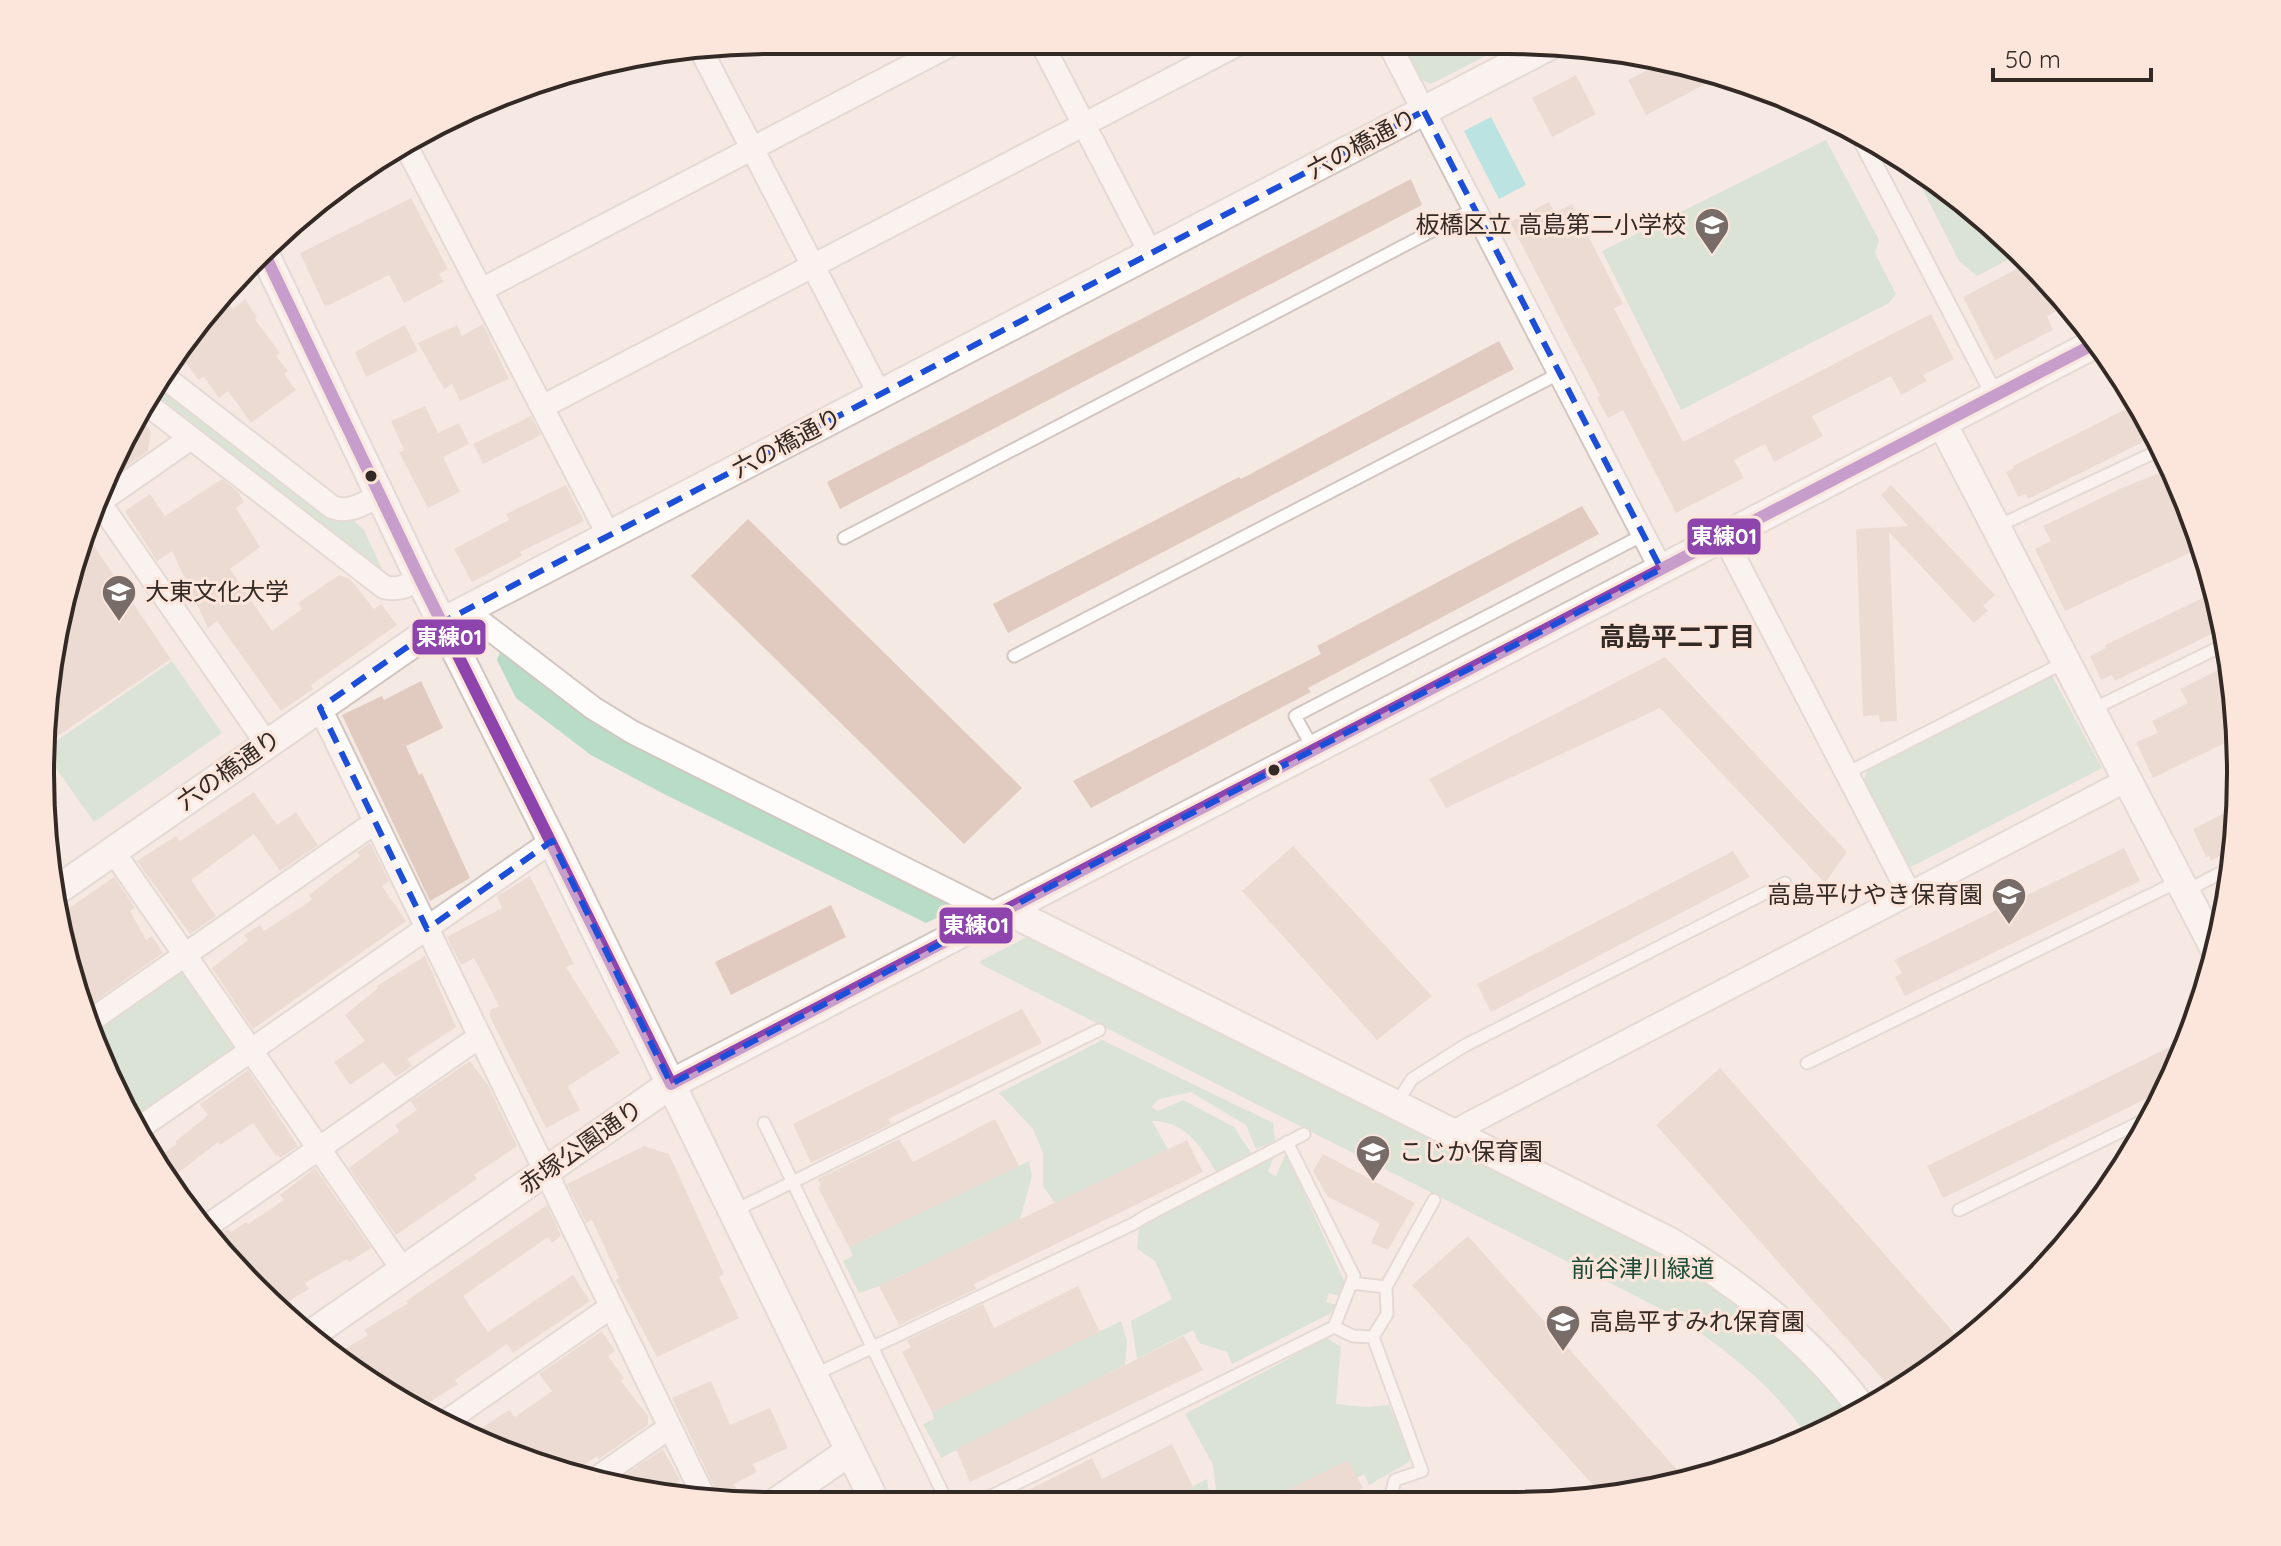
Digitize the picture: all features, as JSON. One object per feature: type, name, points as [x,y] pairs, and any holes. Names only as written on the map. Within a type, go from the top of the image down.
[{"type":"street","points":[[481,290],[933,54]]},
{"type":"street","points":[[1047,54],[1151,254]]},
{"type":"street","points":[[542,407],[1219,54]]},
{"type":"street","points":[[1394,54],[1661,569]]},
{"type":"street","name":"六の橋通り","points":[[63,886],[454,616],[1531,55]]},
{"type":"street","points":[[705,58],[880,395]]},
{"type":"street","points":[[1866,149],[1995,396]]},
{"type":"street","points":[[409,152],[609,536]]},
{"type":"street","points":[[268,262],[420,579],[454,616],[622,726],[1453,1132],[1670,1242],[1708,1265],[1780,1321],[1856,1402]]},
{"type":"street","name":"赤塚公園通り","points":[[318,1329],[671,1084],[2087,348]]},
{"type":"street","points":[[170,382],[332,507],[341,511],[350,510],[380,496]]},
{"type":"street","points":[[153,409],[384,587],[402,588],[420,579]]},
{"type":"street","points":[[1942,423],[2208,935]]},
{"type":"street","points":[[110,495],[191,438]]},
{"type":"street","points":[[103,514],[267,744]]},
{"type":"street","points":[[1724,537],[1909,893]]},
{"type":"street","points":[[454,616],[552,841],[870,1492]]},
{"type":"street","points":[[320,708],[700,1488]]},
{"type":"street","points":[[1453,1132],[2127,780]]},
{"type":"street","points":[[97,1016],[374,823]]},
{"type":"street","points":[[146,1124],[552,841]]},
{"type":"street","points":[[113,851],[403,1270]]},
{"type":"street","points":[[212,1223],[479,1037]]},
{"type":"street","points":[[453,1417],[611,1307]]},
{"type":"street","points":[[1840,1384],[1850,1406]]},
{"type":"street","points":[[605,1472],[670,1427]]},
{"type":"street","points":[[791,1492],[850,1451]]},
{"type":"lane","points":[[844,538],[1474,209]]},
{"type":"lane","points":[[1014,656],[1560,373]]},
{"type":"lane","points":[[1996,527],[2152,454]]},
{"type":"lane","points":[[1314,750],[1295,716],[1643,535]]},
{"type":"lane","points":[[2091,710],[2216,649]]},
{"type":"lane","points":[[1847,773],[2066,661]]},
{"type":"lane","points":[[1807,1063],[2183,886],[2220,872]]},
{"type":"lane","points":[[1395,1104],[1412,1079],[1464,1046],[1785,883]]},
{"type":"lane","points":[[733,1211],[1099,1030]]},
{"type":"lane","points":[[764,1123],[942,1492]]},
{"type":"lane","points":[[1959,1210],[2135,1125]]},
{"type":"lane","points":[[813,1375],[1133,1224],[1304,1134]]},
{"type":"lane","points":[[999,1492],[1334,1327],[1354,1276],[1287,1142]]},
{"type":"lane","points":[[1373,1337],[1387,1314],[1386,1287],[1434,1200]]},
{"type":"lane","points":[[1351,1283],[1386,1287]]},
{"type":"lane","points":[[1334,1327],[1353,1336],[1373,1337]]},
{"type":"lane","points":[[1373,1337],[1422,1471],[1395,1480],[1392,1492]]},
{"type":"highlighted area","points":[[1424,111],[1661,569],[671,1084],[552,841],[427,929],[320,708],[443,622]]},
{"type":"green space","points":[[1408,54],[1490,54],[1431,84],[1422,80]]},
{"type":"green space","points":[[1826,140],[1879,240],[1875,253],[1896,294],[1889,303],[1681,410],[1602,251]]},
{"type":"green space","points":[[1921,185],[1982,232],[2010,259],[1977,276],[1959,261]]},
{"type":"green space","points":[[167,387],[335,519],[354,521],[364,530],[383,571],[381,577],[156,404]]},
{"type":"green space","points":[[502,647],[955,902],[955,909],[926,923],[591,755],[516,698],[497,660]]},
{"type":"green space","points":[[172,661],[222,733],[94,822],[54,766],[55,741]]},
{"type":"green space","points":[[2052,676],[2102,768],[1909,868],[1864,780],[1867,771]]},
{"type":"green space","name":"前谷津川緑道","points":[[1033,934],[1656,1245],[1734,1300],[1791,1347],[1816,1371],[1844,1409],[1802,1429],[1747,1369],[1671,1314],[980,964],[982,960]]},
{"type":"green space","points":[[177,972],[186,972],[235,1042],[233,1052],[141,1116],[100,1025]]},
{"type":"green space","points":[[1102,1040],[1273,1123],[1275,1141],[1256,1149],[1246,1125],[1191,1092],[1159,1099],[1151,1107],[1158,1111],[1183,1100],[1234,1127],[1252,1154],[1216,1172],[1198,1144],[1183,1130],[1152,1121],[1168,1149],[1055,1203],[1043,1186],[1043,1153],[1033,1129],[999,1093]]},
{"type":"green space","points":[[1286,1153],[1345,1283],[1340,1296],[1329,1293],[1326,1302],[1337,1305],[1329,1314],[1232,1364],[1227,1352],[1199,1343],[1193,1330],[1137,1359],[1131,1321],[1172,1299],[1155,1261],[1137,1249],[1139,1228],[1152,1214],[1274,1156],[1268,1172],[1276,1176]]},
{"type":"green space","points":[[1029,1161],[1032,1176],[1020,1219],[859,1293],[843,1261],[853,1256],[849,1247]]},
{"type":"green space","points":[[1121,1321],[1127,1341],[1125,1365],[941,1458],[923,1424],[934,1419],[932,1412]]},
{"type":"green space","points":[[1327,1338],[1341,1347],[1336,1404],[1365,1407],[1389,1405],[1410,1456],[1409,1462],[1369,1485],[1364,1474],[1306,1492],[1216,1492],[1213,1465],[1185,1414]]},
{"type":"green space","points":[[1207,1479],[1209,1492],[1182,1492]]},
{"type":"water","points":[[1491,117],[1526,185],[1499,199],[1464,131]]},
{"type":"building","points":[[1651,69],[1708,82],[1646,115],[1628,80]]},
{"type":"building","points":[[1576,75],[1596,114],[1552,137],[1532,98]]},
{"type":"building","points":[[1411,179],[1422,205],[840,509],[827,482]]},
{"type":"building","points":[[411,198],[448,269],[439,274],[443,282],[404,303],[389,275],[325,307],[300,253]]},
{"type":"building","points":[[1549,202],[1555,213],[1572,204],[1623,304],[1614,308],[1683,442],[1931,314],[1954,359],[1923,375],[1927,381],[1901,395],[1891,376],[1812,416],[1823,436],[1774,462],[1765,444],[1734,460],[1744,478],[1676,513],[1623,410],[1608,418],[1597,398],[1600,396],[1510,222]]},
{"type":"building","points":[[2019,268],[2058,310],[2047,316],[2053,330],[1995,360],[1963,297]]},
{"type":"building","points":[[245,299],[257,317],[255,319],[280,353],[276,356],[288,371],[284,374],[296,390],[251,423],[228,391],[219,398],[204,377],[198,380],[187,364],[178,370],[229,303],[233,309]]},
{"type":"building","points":[[483,324],[509,379],[460,401],[452,384],[444,389],[418,343],[457,325],[462,336]]},
{"type":"building","points":[[405,325],[418,351],[366,377],[355,352]]},
{"type":"building","points":[[1499,341],[1514,369],[1008,633],[993,604],[1239,477],[1241,479]]},
{"type":"building","points":[[425,406],[438,433],[459,423],[469,444],[443,457],[460,492],[428,508],[399,452],[404,450],[391,421]]},
{"type":"building","points":[[2127,408],[2145,441],[2028,499],[2026,494],[2018,497],[2006,472]]},
{"type":"building","points":[[531,416],[541,435],[483,464],[473,444]]},
{"type":"building","points":[[145,423],[151,432],[148,451],[122,470]]},
{"type":"building","points":[[2161,472],[2192,552],[2065,611],[2035,549],[2051,541],[2043,526]]},
{"type":"building","points":[[222,479],[238,492],[244,502],[236,508],[260,547],[230,569],[272,631],[302,609],[298,603],[339,575],[350,579],[374,609],[381,604],[397,625],[311,685],[313,689],[281,711],[217,621],[208,628],[172,551],[157,561],[125,511],[150,494],[165,516]]},
{"type":"building","points":[[566,485],[584,521],[520,552],[522,556],[472,582],[454,549],[509,520],[506,514]]},
{"type":"building","points":[[1891,485],[1995,595],[1983,606],[1988,611],[1974,623],[1889,532],[1897,721],[1880,722],[1879,715],[1863,716],[1856,529],[1908,526],[1881,495]]},
{"type":"building","points":[[1582,506],[1599,534],[1308,688],[1311,692],[1091,808],[1073,781],[1321,654],[1317,646]]},
{"type":"building","points":[[748,519],[1022,788],[964,844],[691,576]]},
{"type":"building","points":[[92,543],[171,659],[56,737],[60,679],[68,633]]},
{"type":"building","points":[[2205,597],[2213,633],[2115,681],[2112,675],[2101,680],[2090,656],[2106,648],[2105,645]]},
{"type":"building","points":[[1665,657],[1847,852],[1825,883],[1660,708],[1446,808],[1429,779]]},
{"type":"building","points":[[2219,669],[2226,743],[2153,778],[2136,742],[2158,733],[2152,721],[2188,703],[2180,689]]},
{"type":"building","points":[[421,681],[443,728],[406,746],[419,775],[422,773],[470,878],[430,901],[342,715],[382,696],[384,700]]},
{"type":"building","points":[[254,792],[277,825],[296,812],[318,845],[280,871],[254,834],[191,880],[216,916],[190,934],[137,861],[176,836],[180,841]]},
{"type":"building","points":[[2225,812],[2222,855],[2211,861],[2209,856],[2206,857],[2193,829]]},
{"type":"building","points":[[370,843],[389,881],[382,886],[406,921],[253,1029],[212,968],[248,940],[244,935],[260,925],[264,931],[312,900],[309,895],[360,856],[357,852]]},
{"type":"building","points":[[1293,846],[1432,996],[1377,1040],[1242,891]]},
{"type":"building","points":[[2124,848],[2140,881],[1905,996],[1895,977],[1902,973],[1894,960]]},
{"type":"building","points":[[1733,851],[1750,877],[1491,1012],[1477,984]]},
{"type":"building","points":[[530,876],[574,964],[566,967],[620,1053],[568,1086],[580,1110],[546,1128],[490,1017],[490,1010],[499,1006],[474,958],[461,965],[447,937],[502,908],[497,896]]},
{"type":"building","points":[[114,877],[135,908],[130,911],[146,940],[152,936],[163,953],[92,1003],[67,909]]},
{"type":"building","points":[[831,905],[846,937],[731,995],[715,962]]},
{"type":"building","points":[[425,956],[456,1027],[407,1059],[412,1066],[396,1077],[383,1062],[350,1085],[334,1062],[365,1041],[345,1015],[377,986]]},
{"type":"building","points":[[1022,1009],[1042,1043],[888,1119],[891,1124],[811,1163],[793,1124]]},
{"type":"building","points":[[2173,1045],[2150,1097],[1943,1198],[1927,1166]]},
{"type":"building","points":[[470,1061],[488,1085],[517,1146],[474,1175],[477,1179],[396,1235],[349,1168],[399,1131],[395,1125],[417,1110],[411,1101]]},
{"type":"building","points":[[1720,1068],[1956,1335],[1887,1384],[1656,1125]]},
{"type":"building","points":[[248,1070],[298,1146],[280,1158],[276,1156],[253,1123],[220,1145],[218,1142],[177,1174],[163,1153],[208,1115],[200,1104]]},
{"type":"building","points":[[995,1119],[1019,1166],[849,1247],[818,1187],[821,1186],[818,1179],[899,1139],[913,1162]]},
{"type":"building","points":[[1187,1140],[1203,1172],[974,1284],[976,1289],[899,1325],[879,1286]]},
{"type":"building","points":[[644,1146],[669,1154],[724,1274],[719,1277],[739,1318],[657,1357],[616,1280],[619,1278],[592,1220],[586,1223],[567,1184]]},
{"type":"building","points":[[1323,1154],[1415,1203],[1388,1250],[1371,1243],[1380,1223],[1328,1197],[1313,1171]]},
{"type":"building","points":[[315,1168],[371,1248],[305,1283],[309,1289],[287,1302],[221,1233],[228,1229],[231,1232],[246,1222],[248,1224],[284,1200],[280,1195]]},
{"type":"building","points":[[547,1205],[561,1236],[552,1243],[548,1237],[463,1296],[488,1332],[573,1275],[590,1301],[513,1353],[507,1344],[455,1380],[458,1384],[427,1404],[344,1350],[368,1335],[364,1330],[408,1303],[406,1301]]},
{"type":"building","points":[[1468,1236],[1678,1471],[1595,1487],[1412,1285]]},
{"type":"building","points":[[1078,1286],[1100,1332],[932,1412],[902,1352],[911,1347],[907,1340],[983,1304],[994,1328]]},
{"type":"building","points":[[602,1331],[615,1351],[608,1356],[624,1378],[621,1381],[648,1416],[648,1425],[599,1459],[597,1456],[582,1466],[480,1429],[509,1410],[515,1417],[552,1391],[539,1374]]},
{"type":"building","points":[[1184,1336],[1203,1370],[970,1482],[956,1449]]},
{"type":"building","points":[[711,1381],[730,1425],[770,1408],[788,1448],[753,1464],[757,1472],[734,1484],[737,1490],[715,1489],[672,1398]]},
{"type":"building","points":[[1172,1444],[1193,1487],[1183,1492],[1025,1492],[1092,1458],[1102,1479]]},
{"type":"building","points":[[663,1449],[680,1480],[673,1485],[624,1476]]},
{"type":"building","points":[[1348,1460],[1363,1488],[1355,1492],[1283,1492]]},
{"type":"transit line","name":"東練01","points":[[268,262],[420,579],[671,1084],[2087,348]]},
{"type":"place","name":"板橋区立 高島第二小学校","points":[[1712,256]]},
{"type":"place","name":"大東文化大学","points":[[119,623]]},
{"type":"place","name":"高島平けやき保育園","points":[[2009,926]]},
{"type":"place","name":"こじか保育園","points":[[1373,1183]]},
{"type":"place","name":"高島平すみれ保育園","points":[[1563,1353]]},
{"type":"district","name":"高島平二丁目","points":[[1677,637]]}]
